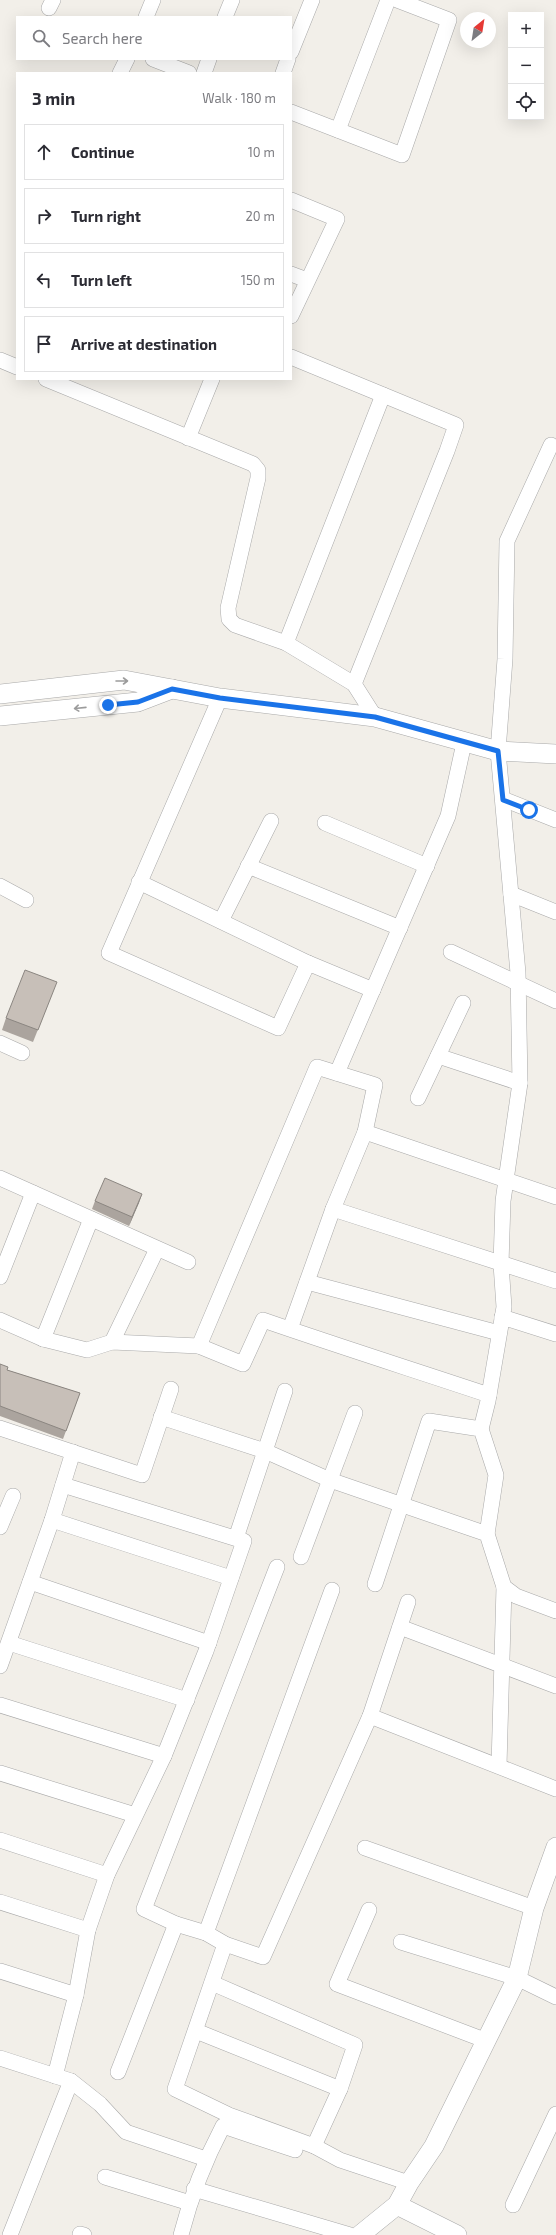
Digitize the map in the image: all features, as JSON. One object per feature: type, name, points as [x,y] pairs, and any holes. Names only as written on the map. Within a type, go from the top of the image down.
[{"type":"street","points":[[146,16],[153,0]]},
{"type":"street","points":[[225,16],[232,0]]},
{"type":"street","points":[[292,50],[312,0]]},
{"type":"street","points":[[338,130],[388,0]]},
{"type":"street","points":[[292,112],[402,155],[449,20],[397,0]]},
{"type":"street","points":[[120,72],[126,60]]},
{"type":"street","points":[[156,60],[186,72]]},
{"type":"street","points":[[204,72],[209,60]]},
{"type":"street","points":[[283,72],[288,60]]},
{"type":"street","points":[[292,200],[337,218],[292,314]]},
{"type":"street","points":[[292,274],[307,280]]},
{"type":"street","points":[[292,357],[456,425],[354,684]]},
{"type":"street","points":[[0,360],[16,367]]},
{"type":"street","points":[[48,380],[253,464],[258,470],[258,478],[228,608],[229,619],[236,625],[286,643],[354,684],[375,717]]},
{"type":"street","points":[[188,438],[212,380]]},
{"type":"street","points":[[286,643],[383,395]]},
{"type":"street","points":[[499,1766],[504,1587],[487,1534],[496,1475],[481,1429],[489,1395],[504,1307],[501,1264],[503,1201],[520,1083],[518,985],[498,751],[505,659],[507,541],[551,445]]},
{"type":"street","points":[[0,694],[124,680],[220,698],[375,717],[464,743],[498,751],[556,754]]},
{"type":"street","points":[[0,716],[138,702],[172,689]]},
{"type":"street","points":[[220,698],[109,953],[278,1028],[308,963]]},
{"type":"street","points":[[337,1073],[448,816],[464,743]]},
{"type":"street","points":[[503,800],[556,820]]},
{"type":"street","points":[[220,921],[271,821]]},
{"type":"street","points":[[325,823],[427,866]]},
{"type":"street","points":[[248,866],[400,928]]},
{"type":"street","points":[[139,882],[308,963],[373,990]]},
{"type":"street","points":[[0,886],[26,900]]},
{"type":"street","points":[[511,894],[556,912]]},
{"type":"street","points":[[451,952],[518,985],[556,1001]]},
{"type":"street","points":[[418,1098],[463,1003]]},
{"type":"street","points":[[0,1043],[22,1053]]},
{"type":"street","points":[[438,1056],[520,1083]]},
{"type":"street","points":[[199,1346],[317,1067],[375,1085],[365,1132],[333,1209],[290,1329]]},
{"type":"street","points":[[365,1132],[556,1197]]},
{"type":"street","points":[[0,1178],[188,1262]]},
{"type":"street","points":[[0,1277],[33,1193]]},
{"type":"street","points":[[333,1209],[556,1281]]},
{"type":"street","points":[[43,1339],[91,1219]]},
{"type":"street","points":[[112,1342],[157,1249]]},
{"type":"street","points":[[307,1282],[499,1334]]},
{"type":"street","points":[[502,1318],[556,1334]]},
{"type":"street","points":[[0,1320],[43,1339],[88,1350],[112,1342],[199,1346],[243,1364],[263,1320],[489,1395]]},
{"type":"street","points":[[0,1428],[142,1475],[171,1389]]},
{"type":"street","points":[[236,1538],[285,1391]]},
{"type":"street","points":[[301,1557],[355,1413]]},
{"type":"street","points":[[161,1417],[265,1451],[330,1480],[487,1534]]},
{"type":"street","points":[[375,1584],[429,1421],[481,1429]]},
{"type":"street","points":[[0,1666],[52,1520],[73,1452]]},
{"type":"street","points":[[55,2076],[76,1995],[88,1930],[107,1875],[164,1756],[187,1700],[209,1643],[244,1541],[63,1485]]},
{"type":"street","points":[[0,1527],[13,1496]]},
{"type":"street","points":[[52,1520],[231,1578]]},
{"type":"street","points":[[277,1567],[144,1909],[176,1924],[206,1934],[225,1944],[263,1957],[370,1716],[408,1602]]},
{"type":"street","points":[[30,1582],[209,1643]]},
{"type":"street","points":[[504,1587],[516,1596],[556,1610]]},
{"type":"street","points":[[206,1934],[332,1590]]},
{"type":"street","points":[[400,1627],[556,1686]]},
{"type":"street","points":[[9,1643],[187,1700]]},
{"type":"street","points":[[0,1705],[164,1756]]},
{"type":"street","points":[[370,1716],[556,1789]]},
{"type":"street","points":[[0,1773],[135,1815]]},
{"type":"street","points":[[0,1840],[107,1875]]},
{"type":"street","points":[[360,2235],[397,2205],[408,2183],[434,2146],[487,2041],[517,1978],[534,1908],[556,1846]]},
{"type":"street","points":[[365,1848],[534,1908]]},
{"type":"street","points":[[0,1902],[88,1930]]},
{"type":"street","points":[[369,1910],[336,1984],[487,2041]]},
{"type":"street","points":[[118,2072],[176,1924]]},
{"type":"street","points":[[401,1942],[517,1978],[556,1997]]},
{"type":"street","points":[[225,1944],[175,2089],[226,2121],[300,2151],[340,2160],[408,2183]]},
{"type":"street","points":[[0,1972],[76,1995]]},
{"type":"street","points":[[212,1983],[355,2045],[340,2089],[314,2146]]},
{"type":"street","points":[[196,2031],[340,2089]]},
{"type":"street","points":[[0,2058],[71,2081],[100,2104],[126,2132],[206,2159]]},
{"type":"street","points":[[10,2235],[71,2081]]},
{"type":"street","points":[[513,2206],[556,2114]]},
{"type":"street","points":[[226,2121],[314,2146],[340,2160]]},
{"type":"street","points":[[181,2235],[192,2196],[206,2159],[226,2121]]},
{"type":"street","points":[[105,2177],[192,2196],[350,2235]]},
{"type":"street","points":[[397,2205],[457,2235]]},
{"type":"building","points":[[25,970],[57,982],[38,1030],[6,1018]]},
{"type":"building","points":[[105,1178],[142,1194],[132,1217],[95,1201]]},
{"type":"building","points":[[0,1364],[8,1367],[7,1370],[80,1393],[66,1431],[0,1406]]},
{"type":"route","points":[[108,705],[138,702],[172,689],[220,698],[375,717],[464,743],[498,751],[503,800],[529,810]]}]
